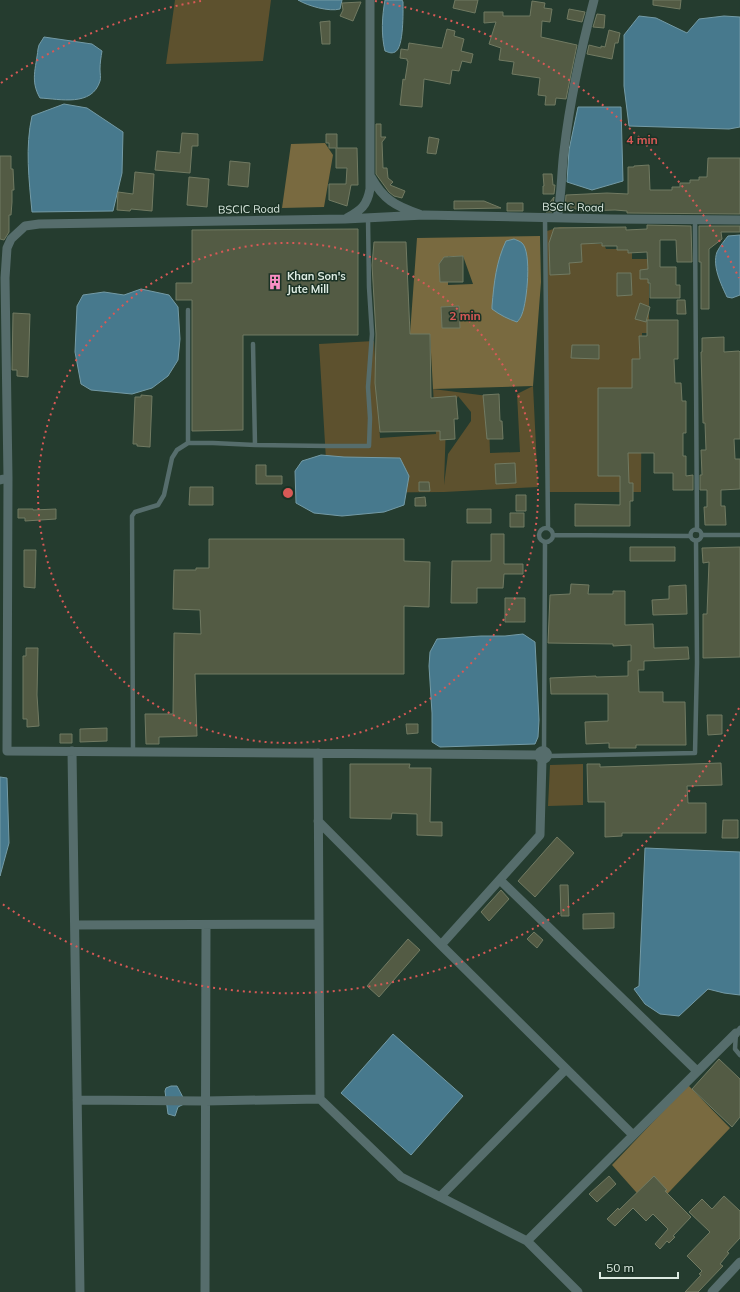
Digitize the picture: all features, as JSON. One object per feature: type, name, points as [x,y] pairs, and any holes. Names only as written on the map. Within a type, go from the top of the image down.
[{"type":"street","points":[[345,219],[360,210],[368,200],[370,176],[370,0]]},
{"type":"street","points":[[557,218],[560,206],[563,152],[570,109],[585,33],[594,0]]},
{"type":"street","points":[[370,176],[382,195],[395,204],[410,211],[424,215]]},
{"type":"street","name":"BSCIC Road","points":[[72,751],[7,751],[4,479],[6,270],[7,248],[11,239],[26,226],[39,224],[345,219],[424,215],[740,220]]},
{"type":"street","points":[[80,1292],[72,751],[543,755],[540,835],[441,945]]},
{"type":"street","points":[[318,753],[320,1099]]},
{"type":"street","points":[[318,821],[633,1135]]},
{"type":"street","points":[[500,880],[697,1071]]},
{"type":"street","points":[[75,925],[319,924]]},
{"type":"street","points":[[205,1292],[206,925]]},
{"type":"street","points":[[527,1241],[738,1030]]},
{"type":"street","points":[[440,1197],[566,1069]]},
{"type":"street","points":[[77,1100],[205,1101],[320,1099],[401,1177],[527,1241],[578,1292]]},
{"type":"street","points":[[712,1292],[740,1262]]},
{"type":"lane","points":[[133,752],[132,516],[134,512],[158,505],[164,495],[172,458],[177,450],[188,443],[369,446],[370,418],[368,387],[372,334],[369,287],[368,218]]},
{"type":"lane","points":[[545,218],[548,528],[553,534]]},
{"type":"lane","points":[[695,220],[698,530],[702,535]]},
{"type":"lane","points":[[188,310],[188,443]]},
{"type":"lane","points":[[253,344],[256,445]]},
{"type":"lane","points":[[545,542],[540,538],[540,535],[542,530],[548,528]]},
{"type":"lane","points":[[690,536],[694,530],[698,530]]},
{"type":"lane","points":[[553,534],[690,536],[692,539],[696,540]]},
{"type":"lane","points":[[545,542],[551,540],[553,534]]},
{"type":"lane","points":[[702,535],[740,535]]},
{"type":"lane","points":[[696,540],[700,539],[702,535]]},
{"type":"lane","points":[[545,542],[543,755],[695,753],[697,663],[696,540]]},
{"type":"lane","points":[[738,1030],[735,1049],[740,1055]]},
{"type":"shaded area","points":[[175,0],[271,0],[263,61],[166,64]]},
{"type":"shaded area","points":[[325,143],[333,155],[324,207],[282,208],[291,144]]},
{"type":"shaded area","points":[[560,227],[580,228],[595,244],[604,244],[606,249],[632,249],[632,259],[649,259],[649,333],[642,333],[641,492],[547,492],[547,231]]},
{"type":"shaded area","points":[[540,236],[541,282],[533,386],[433,389],[430,334],[410,334],[417,238]],"holes":[[[448,256],[463,256],[473,284],[448,285]]]},
{"type":"shaded area","points":[[374,341],[380,438],[436,434],[433,389],[488,396],[490,453],[520,452],[517,394],[533,386],[538,487],[444,492],[328,493],[319,344]],"holes":[[[458,396],[471,412],[471,421],[448,454],[444,485],[446,423]]]},
{"type":"shaded area","points":[[583,764],[583,805],[548,806],[550,765]]},
{"type":"shaded area","points":[[688,1085],[730,1128],[652,1210],[612,1165]]},
{"type":"water","points":[[298,0],[342,0],[340,9],[330,10],[319,8]]},
{"type":"water","points":[[385,0],[402,0],[403,2],[400,44],[398,49],[392,53],[385,51],[383,39],[382,26]]},
{"type":"water","points":[[639,16],[656,18],[687,33],[699,19],[724,16],[740,17],[740,127],[729,129],[629,126],[624,86],[624,35]]},
{"type":"water","points":[[44,37],[92,44],[102,51],[100,81],[96,89],[90,95],[74,100],[40,98],[35,86],[34,74],[39,45]]},
{"type":"water","points":[[64,104],[87,108],[123,132],[122,173],[113,211],[32,212],[28,152],[32,116]]},
{"type":"water","points":[[578,107],[621,107],[623,181],[592,190],[567,182],[569,150]]},
{"type":"water","points":[[740,235],[740,295],[732,298],[727,297],[720,281],[716,269],[716,257],[718,250],[728,236]]},
{"type":"water","points":[[514,239],[521,242],[525,248],[528,266],[526,299],[521,316],[517,322],[504,317],[492,309],[495,281],[500,257],[506,241]]},
{"type":"water","points":[[141,289],[169,295],[178,307],[180,339],[178,360],[168,376],[152,388],[132,394],[91,390],[81,384],[75,352],[77,306],[83,295],[104,292],[124,295]]},
{"type":"water","points":[[321,455],[400,458],[409,476],[404,505],[384,512],[342,516],[314,513],[296,503],[295,471],[302,461]]},
{"type":"water","points":[[523,634],[535,642],[539,720],[538,737],[535,744],[440,747],[432,742],[429,666],[430,652],[437,639]]},
{"type":"water","points":[[0,777],[7,778],[9,843],[0,876]]},
{"type":"water","points":[[645,848],[740,852],[740,995],[708,989],[679,1016],[660,1014],[645,1004],[634,989],[639,986]]},
{"type":"water","points":[[393,1034],[463,1096],[411,1155],[341,1093]]},
{"type":"water","points":[[177,1086],[186,1103],[178,1107],[175,1116],[168,1114],[165,1091],[166,1088]]},
{"type":"building","points":[[455,0],[478,0],[475,13],[453,8]]},
{"type":"building","points":[[653,0],[681,0],[680,9],[653,5]]},
{"type":"building","points":[[532,1],[545,3],[544,8],[552,9],[550,22],[542,21],[541,37],[577,45],[566,99],[556,98],[555,105],[545,105],[546,96],[538,95],[540,78],[512,74],[514,62],[499,60],[501,48],[489,44],[496,22],[484,23],[484,12],[503,12],[503,16],[530,16]]},
{"type":"building","points":[[361,2],[353,21],[340,16],[343,10],[342,3]]},
{"type":"building","points":[[569,9],[585,12],[582,22],[567,19]]},
{"type":"building","points":[[597,14],[605,15],[604,28],[593,27]]},
{"type":"building","points":[[330,21],[330,44],[322,44],[320,22]]},
{"type":"building","points":[[447,29],[455,31],[454,36],[464,39],[461,51],[473,54],[471,63],[462,61],[459,71],[452,70],[450,84],[424,79],[422,107],[400,105],[403,79],[405,80],[408,61],[407,59],[400,58],[401,49],[408,50],[409,43],[442,48]]},
{"type":"building","points":[[609,30],[620,33],[618,43],[615,43],[612,59],[587,54],[589,45],[601,48],[601,46],[605,47]]},
{"type":"building","points":[[376,124],[381,124],[381,137],[386,137],[382,142],[383,168],[387,168],[388,178],[393,182],[390,185],[405,191],[402,198],[394,196],[389,192],[376,174]]},
{"type":"building","points":[[182,133],[198,134],[198,146],[192,146],[190,173],[155,170],[157,151],[180,153]]},
{"type":"building","points":[[326,134],[337,134],[337,148],[357,148],[358,185],[351,185],[347,206],[329,200],[329,184],[346,184],[347,168],[336,168],[336,148],[329,148],[329,143],[326,143]]},
{"type":"building","points":[[429,137],[439,139],[436,154],[427,153]]},
{"type":"building","points":[[0,156],[11,156],[14,190],[12,190],[11,215],[9,215],[9,232],[4,240],[0,239]]},
{"type":"building","points":[[708,158],[740,158],[740,214],[627,213],[627,211],[615,210],[581,211],[581,209],[565,209],[566,195],[607,193],[628,194],[628,167],[649,165],[650,190],[672,190],[672,187],[680,187],[680,183],[690,183],[690,180],[699,180],[699,177],[707,177]]},
{"type":"building","points":[[230,161],[250,163],[248,187],[228,185]]},
{"type":"building","points":[[135,172],[154,174],[152,211],[131,209],[130,211],[117,210],[118,192],[133,194]]},
{"type":"building","points":[[543,174],[552,174],[553,185],[555,185],[554,194],[543,194]]},
{"type":"building","points":[[189,177],[209,179],[207,207],[187,205]]},
{"type":"building","points":[[554,197],[552,212],[546,212],[544,210]]},
{"type":"building","points":[[454,201],[484,201],[501,208],[454,209]]},
{"type":"building","points":[[507,203],[523,203],[523,211],[507,211]]},
{"type":"building","points":[[647,225],[691,226],[692,262],[677,262],[676,240],[660,240],[660,267],[676,267],[676,285],[680,285],[680,298],[650,298],[650,283],[648,283],[648,279],[640,279],[640,270],[648,269],[647,252],[628,253],[628,250],[617,250],[617,246],[602,246],[602,243],[581,244],[582,262],[569,263],[570,274],[550,275],[549,243],[554,228],[626,227],[626,230],[647,229]]},
{"type":"building","points":[[699,226],[740,226],[740,232],[721,232],[722,239],[709,249],[709,309],[701,309]]},
{"type":"building","name":"Khan Son's Jute Mill","points":[[358,229],[358,335],[243,335],[243,430],[192,431],[192,300],[176,300],[176,283],[192,283],[192,230]]},
{"type":"building","points":[[374,242],[406,242],[410,334],[430,334],[431,398],[456,396],[458,419],[454,419],[455,439],[440,440],[440,431],[380,432],[375,383],[376,334],[372,265]]},
{"type":"building","points":[[463,256],[463,282],[440,282],[439,264],[444,257]]},
{"type":"building","points":[[617,273],[631,273],[632,295],[617,296]]},
{"type":"building","points":[[677,300],[685,300],[686,314],[677,314]]},
{"type":"building","points":[[640,303],[650,307],[646,322],[635,319]]},
{"type":"building","points":[[459,306],[460,328],[442,328],[441,307]]},
{"type":"building","points":[[13,313],[30,314],[28,377],[17,376],[17,370],[12,370]]},
{"type":"building","points":[[647,320],[678,320],[678,359],[674,359],[675,383],[681,383],[682,401],[686,401],[686,433],[683,433],[683,456],[686,456],[686,476],[693,475],[693,490],[673,490],[673,473],[654,473],[654,453],[628,453],[629,483],[633,483],[633,501],[630,501],[630,526],[575,526],[575,504],[620,505],[620,476],[598,476],[598,388],[632,388],[632,359],[640,359],[639,336],[647,336]]},
{"type":"building","points":[[724,337],[724,352],[740,352],[740,439],[734,439],[735,459],[740,459],[740,489],[721,490],[721,506],[725,506],[726,525],[705,525],[704,507],[707,507],[707,490],[700,490],[700,475],[702,475],[701,450],[706,450],[705,423],[703,423],[702,338]]},
{"type":"building","points":[[572,345],[599,345],[599,359],[571,358]]},
{"type":"building","points":[[499,394],[500,421],[502,421],[503,439],[487,439],[483,395]]},
{"type":"building","points":[[141,395],[152,396],[150,447],[137,446],[137,444],[133,444],[135,397],[141,397]]},
{"type":"building","points":[[515,463],[516,483],[496,484],[495,464]]},
{"type":"building","points":[[256,465],[266,465],[266,476],[282,476],[282,484],[256,484]]},
{"type":"building","points":[[419,482],[429,482],[430,491],[419,491]]},
{"type":"building","points":[[190,487],[213,487],[213,505],[189,505]]},
{"type":"building","points":[[516,495],[526,495],[526,511],[516,511]]},
{"type":"building","points":[[425,497],[426,506],[415,506],[415,498]]},
{"type":"building","points":[[18,509],[56,509],[56,519],[25,521],[25,518],[18,518]]},
{"type":"building","points":[[467,509],[491,509],[491,523],[467,523]]},
{"type":"building","points":[[510,513],[524,513],[524,527],[510,527]]},
{"type":"building","points":[[491,534],[504,534],[504,564],[523,564],[523,574],[504,574],[503,588],[477,588],[477,603],[451,603],[452,561],[491,561]]},
{"type":"building","points":[[209,539],[404,539],[404,561],[430,562],[429,607],[404,606],[404,674],[195,674],[197,736],[159,737],[159,744],[146,744],[145,714],[173,714],[174,633],[201,634],[200,610],[173,609],[174,570],[196,570],[196,568],[209,568]]},
{"type":"building","points":[[630,547],[675,547],[675,561],[630,561]]},
{"type":"building","points":[[740,547],[740,657],[703,658],[703,614],[707,614],[709,562],[703,563],[702,548]]},
{"type":"building","points":[[24,550],[36,550],[35,588],[24,587]]},
{"type":"building","points":[[571,584],[589,585],[588,594],[613,594],[613,591],[625,591],[625,625],[653,624],[654,648],[688,647],[689,659],[644,661],[644,670],[638,670],[639,692],[663,692],[663,702],[685,702],[686,745],[636,745],[636,748],[609,748],[609,743],[586,744],[585,722],[608,721],[608,694],[551,694],[550,678],[628,676],[628,661],[631,661],[631,645],[613,646],[613,644],[548,643],[550,595],[570,594]]},
{"type":"building","points":[[686,585],[687,614],[653,615],[652,600],[669,599],[669,586]]},
{"type":"building","points":[[505,598],[525,598],[525,622],[505,622]]},
{"type":"building","points":[[26,648],[38,648],[37,695],[39,726],[27,727],[27,719],[23,719],[23,656],[26,656]]},
{"type":"building","points":[[707,715],[722,715],[722,734],[708,735]]},
{"type":"building","points":[[406,724],[418,724],[418,733],[407,734]]},
{"type":"building","points":[[107,728],[107,741],[80,742],[80,729]]},
{"type":"building","points":[[60,734],[72,734],[72,743],[60,743]]},
{"type":"building","points":[[721,763],[722,785],[687,786],[688,803],[706,803],[706,833],[622,833],[622,836],[605,837],[605,802],[588,802],[587,764],[600,764],[600,767]]},
{"type":"building","points":[[350,764],[410,764],[409,768],[431,768],[430,822],[442,822],[442,836],[417,835],[417,814],[392,813],[391,819],[350,818]]},
{"type":"building","points":[[723,820],[738,820],[738,838],[722,838]]},
{"type":"building","points":[[557,837],[574,853],[535,897],[518,881]]},
{"type":"building","points":[[560,885],[568,885],[569,916],[561,916]]},
{"type":"building","points":[[501,890],[509,899],[489,921],[481,912]]},
{"type":"building","points":[[614,913],[614,928],[583,929],[583,914]]},
{"type":"building","points":[[534,932],[543,940],[537,948],[527,939]]},
{"type":"building","points":[[408,939],[420,950],[379,997],[367,986]]},
{"type":"building","points":[[719,1059],[740,1079],[740,1117],[732,1127],[692,1089]]},
{"type":"building","points":[[609,1176],[616,1184],[597,1202],[589,1194]]},
{"type":"building","points":[[654,1176],[667,1190],[665,1191],[691,1217],[673,1236],[675,1237],[669,1243],[667,1241],[660,1249],[655,1244],[668,1229],[653,1214],[646,1221],[633,1208],[615,1226],[607,1219],[618,1208],[619,1210]]},
{"type":"building","points":[[724,1196],[740,1211],[740,1238],[727,1252],[729,1253],[720,1264],[723,1266],[698,1292],[685,1292],[701,1275],[699,1274],[702,1271],[687,1256],[710,1232],[689,1212],[702,1199],[712,1209]]},
{"type":"place","name":"Khan Son's Jute Mill","points":[[275,282]]}]
